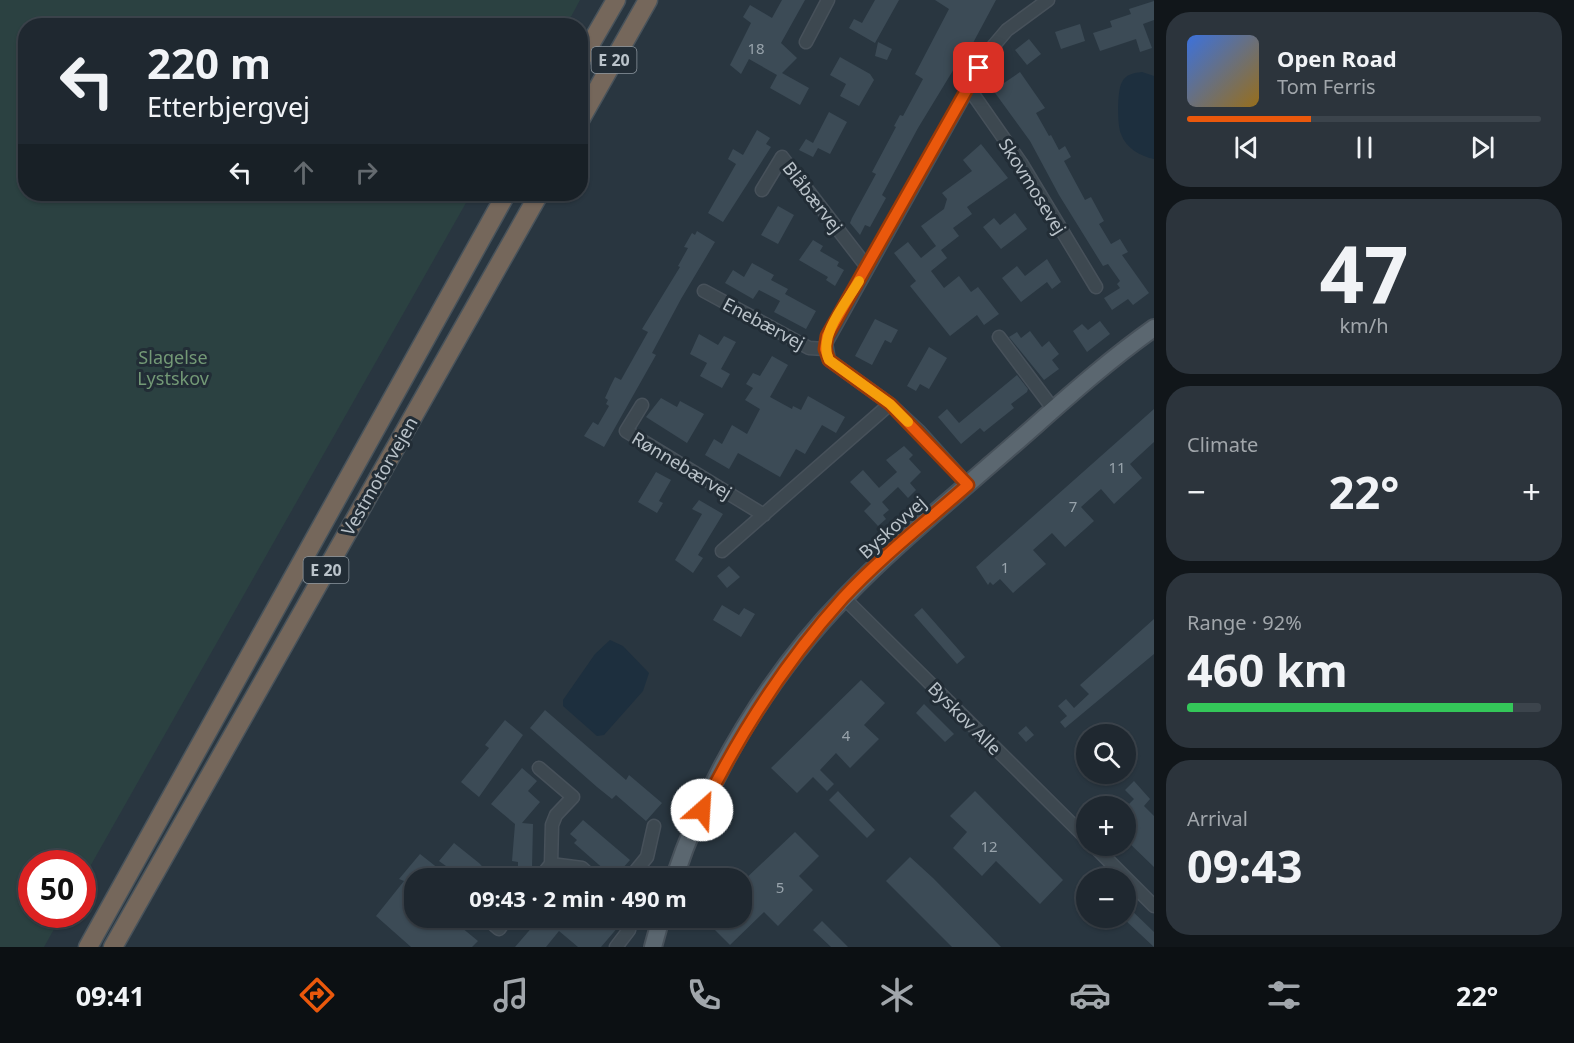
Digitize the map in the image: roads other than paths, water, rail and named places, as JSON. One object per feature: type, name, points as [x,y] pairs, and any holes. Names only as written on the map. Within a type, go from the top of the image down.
[{"type":"highway","name":"E 20","points":[[588,48],[616,0]]},
{"type":"highway","name":"E 20","points":[[588,106],[648,0]]},
{"type":"highway","name":"Vestmotorvejen","points":[[88,947],[502,201]]},
{"type":"highway","name":"Vestmotorvejen","points":[[113,947],[535,201]]},
{"type":"main road","name":"Byskovvej","points":[[678,868],[694,825],[753,714],[792,660],[844,598],[1054,410],[1154,328]]},
{"type":"main road","points":[[653,947],[658,928]]},
{"type":"street","points":[[806,42],[828,0]]},
{"type":"street","points":[[968,485],[890,404],[829,360],[825,349],[827,336],[990,50],[1007,30],[1048,0]]},
{"type":"street","name":"Skovmosevej","points":[[968,87],[1021,163],[1096,287]]},
{"type":"street","name":"Blåbærvej","points":[[762,190],[782,157],[867,267]]},
{"type":"street","name":"Enebærvej","points":[[704,291],[809,348],[825,349]]},
{"type":"street","points":[[999,337],[1054,410]]},
{"type":"street","points":[[722,551],[890,404]]},
{"type":"street","name":"Rønnebærvej","points":[[642,405],[626,431],[764,515]]},
{"type":"street","name":"Byskov Alle","points":[[844,598],[1076,828]]},
{"type":"street","points":[[539,768],[573,797],[556,815],[552,825],[551,864],[548,868]]},
{"type":"street","points":[[638,868],[647,857],[654,826]]},
{"type":"street","points":[[1104,856],[1154,906]]},
{"type":"street","points":[[551,864],[582,868]]},
{"type":"street","points":[[616,947],[630,928]]},
{"type":"water","points":[[1142,72],[1154,76],[1154,159],[1130,147],[1123,139],[1119,123],[1120,86],[1128,76]]},
{"type":"water","points":[[610,640],[623,646],[649,673],[643,691],[604,735],[597,736],[563,706],[563,700],[595,654]]},
{"type":"park label","name":"Slagelse Lystskov","points":[[173,367]]}]
